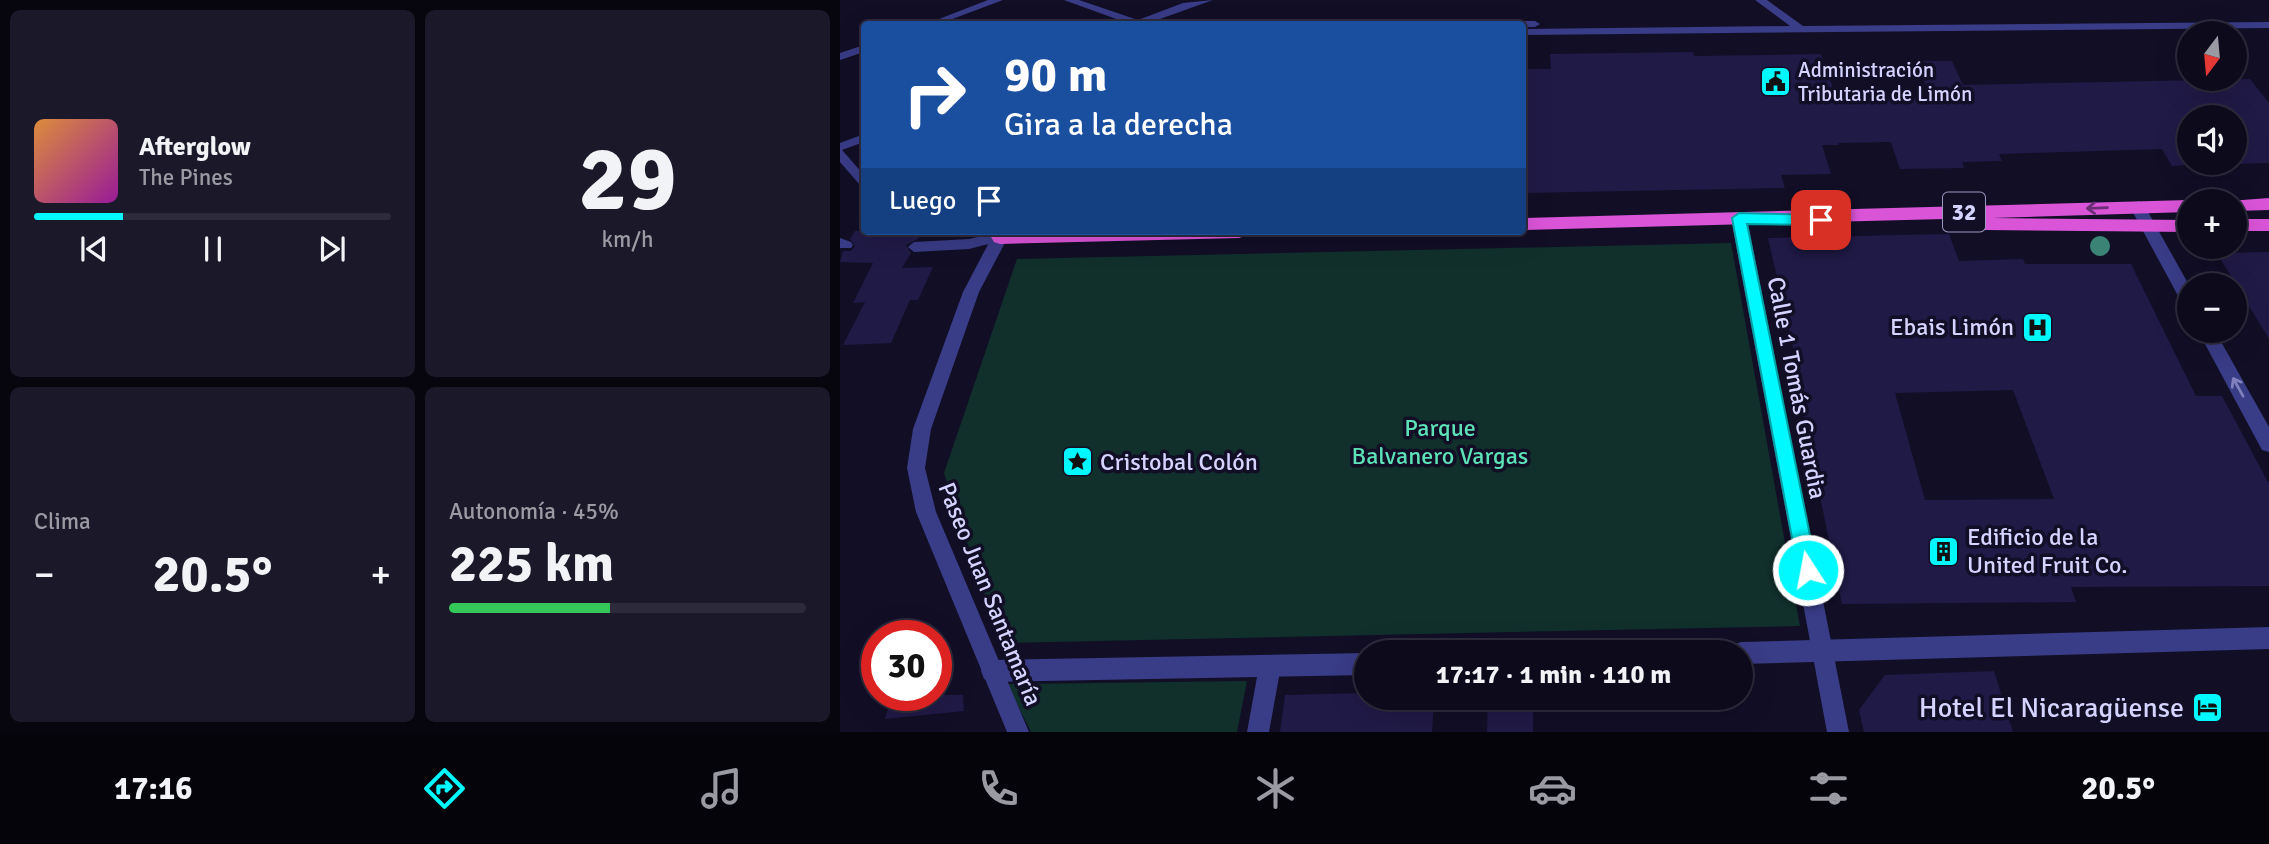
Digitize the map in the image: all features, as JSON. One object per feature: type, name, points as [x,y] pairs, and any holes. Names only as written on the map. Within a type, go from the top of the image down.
[{"type":"highway","points":[[2247,205],[2269,204]]},
{"type":"highway","name":"32","points":[[1526,224],[2177,206]]},
{"type":"highway","name":"32","points":[[1739,218],[2177,226]]},
{"type":"highway","points":[[2247,225],[2269,225]]},
{"type":"street","points":[[2138,207],[2177,278]]},
{"type":"street","name":"Calle 1 Tomás Guardia","points":[[1739,218],[1838,732]]},
{"type":"street","name":"Paseo Juan Santamaría","points":[[992,235],[922,429],[916,468],[926,512],[1018,732]]},
{"type":"street","points":[[2213,343],[2269,444]]},
{"type":"street","points":[[1753,653],[2269,638]]},
{"type":"street","points":[[992,671],[1354,664]]},
{"type":"street","points":[[1258,732],[1270,667]]},
{"type":"lane","points":[[938,21],[998,0]]},
{"type":"lane","points":[[1069,0],[1130,21]]},
{"type":"lane","points":[[1147,21],[1208,0]]},
{"type":"lane","points":[[1760,0],[1802,30]]},
{"type":"lane","points":[[1526,24],[1703,24],[1802,30]]},
{"type":"lane","points":[[1526,32],[2269,24]]},
{"type":"lane","points":[[840,57],[861,49]]},
{"type":"lane","points":[[840,147],[861,139]]},
{"type":"lane","points":[[840,154],[861,178]]},
{"type":"lane","points":[[914,247],[969,244],[990,235]]},
{"type":"green space","name":"Parque Balvanero Vargas","points":[[1731,243],[1800,626],[1000,643],[944,473],[1017,259]]},
{"type":"green space","points":[[1247,681],[1237,732],[1031,732],[1007,684]]},
{"type":"building","points":[[1550,54],[1821,54],[1837,99],[1931,97],[1915,61],[1952,61],[1963,85],[2177,81],[2177,91],[2247,91],[2247,79],[2250,79],[2269,103],[2269,163],[2247,164],[2247,105],[2177,105],[2177,166],[2172,166],[2162,149],[1999,154],[2002,161],[1962,162],[1964,168],[1900,169],[1891,142],[1838,143],[1839,145],[1822,145],[1831,174],[1781,175],[1785,188],[1526,193],[1526,69],[1551,69]]},
{"type":"building","points":[[855,231],[861,231],[861,235],[920,235],[906,245],[911,253],[902,268],[933,267],[918,300],[910,300],[891,343],[843,345],[865,302],[853,303],[873,263],[840,262],[843,251],[851,251],[855,246],[850,239]]},
{"type":"building","points":[[1949,234],[1959,261],[2023,259],[2025,264],[2131,264],[2196,396],[2222,396],[2269,484],[2269,586],[2071,587],[2076,602],[1842,604],[1803,413],[1808,413],[1768,238]],"holes":[[[2013,390],[2054,499],[1925,500],[1895,393]]]},
{"type":"building","points":[[2247,252],[2269,252],[2269,339],[2247,303],[2247,273],[2229,273],[2221,259],[2247,259]]},
{"type":"building","points":[[1994,671],[2013,732],[1864,732],[1859,710],[1885,675]]},
{"type":"building","points":[[1354,693],[1354,710],[1433,710],[1432,732],[1280,732],[1285,695]]},
{"type":"building","points":[[952,695],[963,695],[964,711],[885,719],[887,711],[952,711]]},
{"type":"building","points":[[1488,710],[1533,710],[1533,732],[1487,732]]},
{"type":"place","name":"Administración Tributaria de Limón","points":[[1775,82]]},
{"type":"place","name":"Ebais Limón","points":[[2037,327]]},
{"type":"place","name":"Cristobal Colón","points":[[1077,462]]},
{"type":"place","name":"Edificio de la United Fruit Co.","points":[[1944,551]]},
{"type":"place","name":"Hotel El Nicaragüense","points":[[2207,707]]},
{"type":"route","points":[[1808,570],[1739,218],[1821,220]]}]
